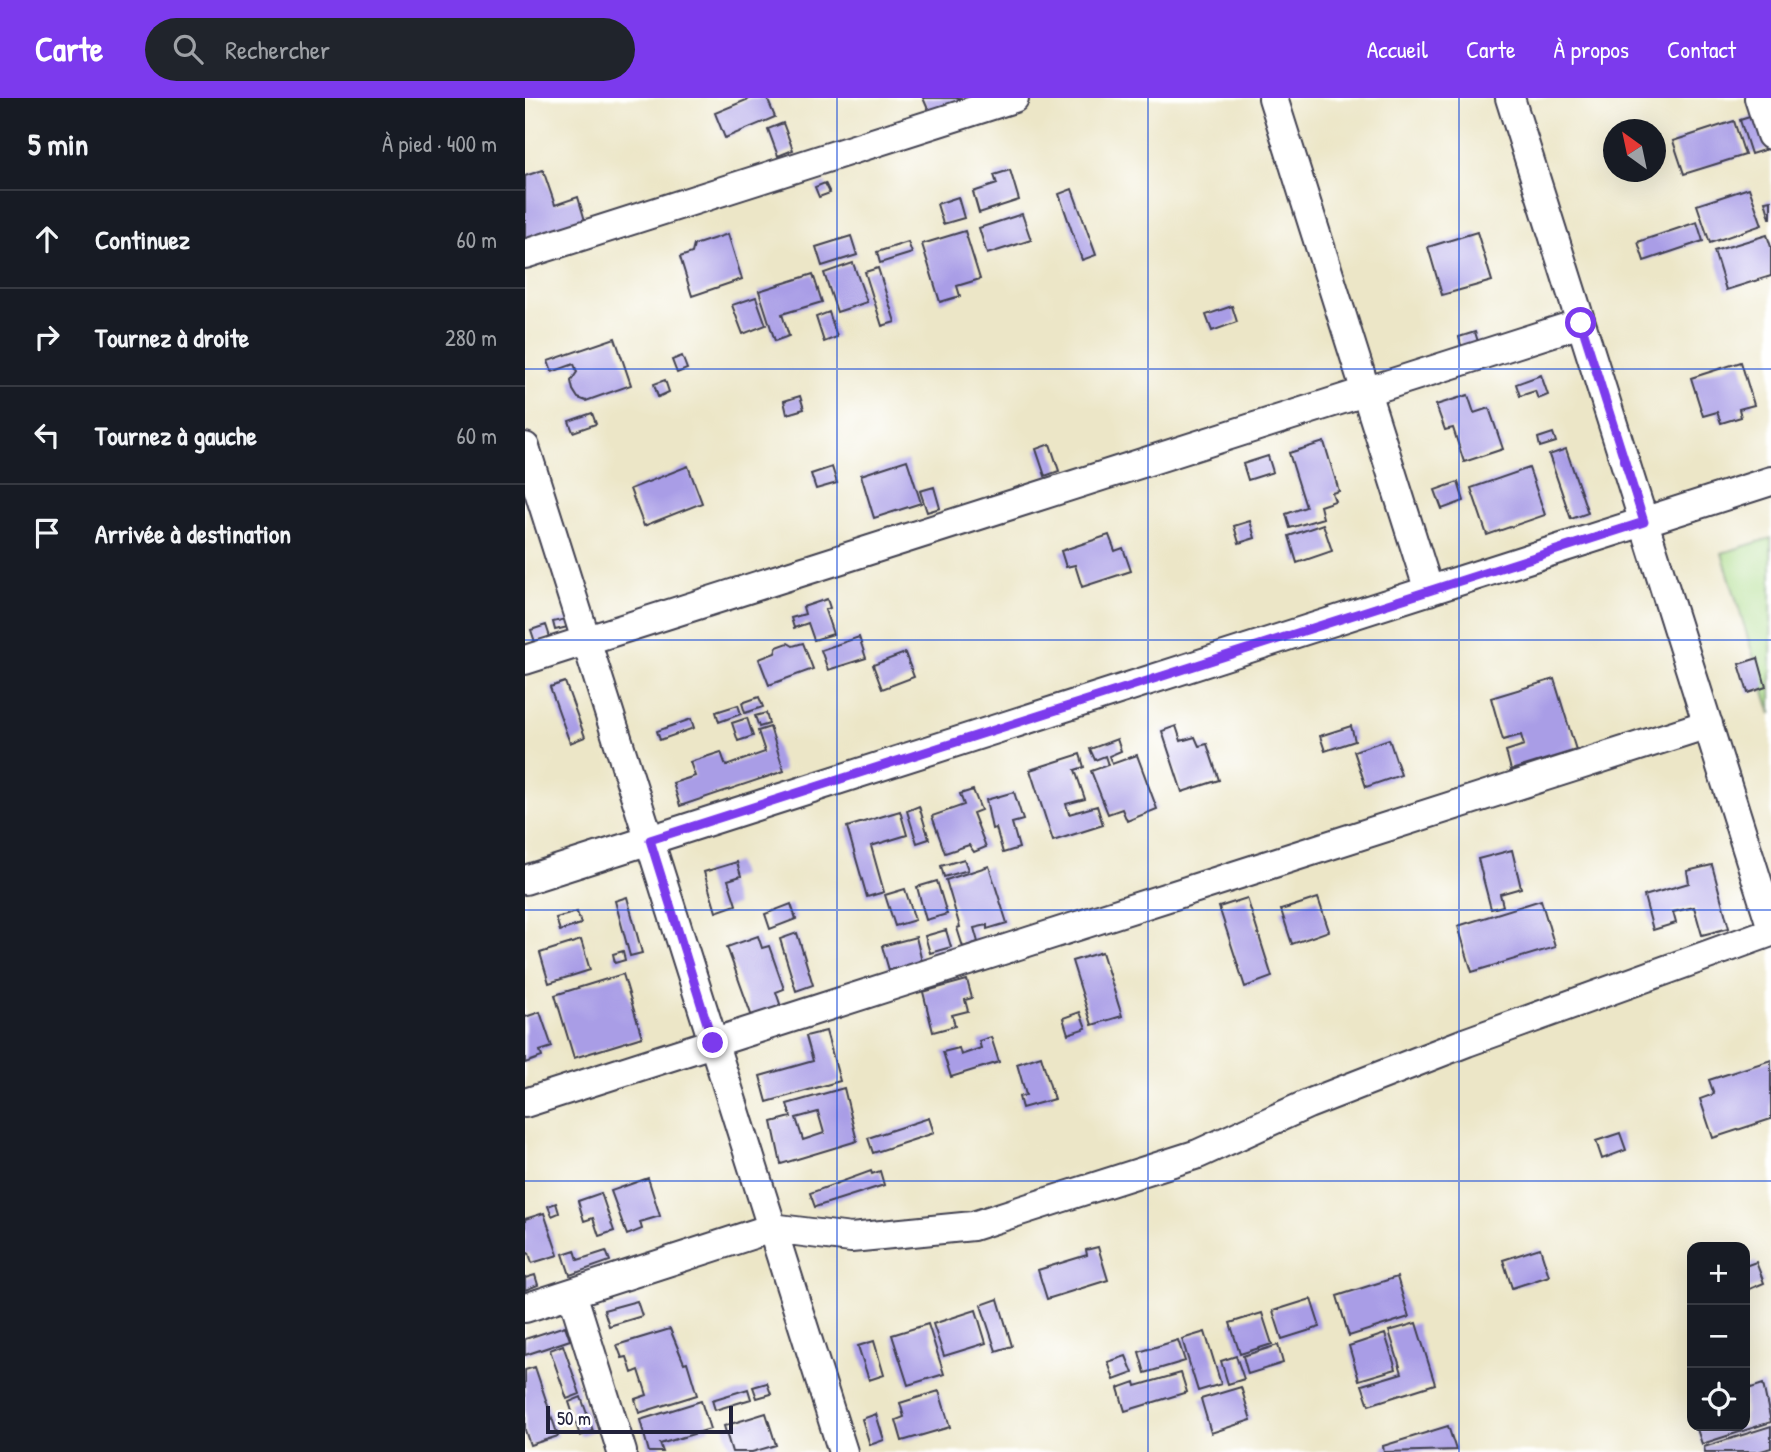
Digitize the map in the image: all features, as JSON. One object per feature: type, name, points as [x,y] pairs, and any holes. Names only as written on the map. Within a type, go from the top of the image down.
[{"type":"street","points":[[525,254],[1014,98]]},
{"type":"street","points":[[1273,98],[1429,591]]},
{"type":"street","points":[[1510,98],[1771,925]]},
{"type":"street","points":[[1759,98],[1771,135]]},
{"type":"street","points":[[525,660],[1581,323]]},
{"type":"street","points":[[525,447],[843,1452]]},
{"type":"street","points":[[525,880],[1771,481]]},
{"type":"street","points":[[525,1103],[1708,724]]},
{"type":"street","points":[[525,1308],[772,1228],[851,1238],[973,1226],[1198,1154],[1308,1104],[1467,1042],[1771,932]]},
{"type":"street","points":[[572,1293],[622,1452]]},
{"type":"green space","points":[[1771,538],[1771,714],[1722,553]]},
{"type":"building","points":[[751,98],[767,98],[775,117],[725,138],[715,113]]},
{"type":"building","points":[[923,98],[961,98],[962,101],[930,114]]},
{"type":"building","points":[[1756,115],[1767,149],[1751,154],[1740,120]]},
{"type":"building","points":[[1734,121],[1745,155],[1684,174],[1673,141]]},
{"type":"building","points":[[783,123],[793,150],[778,156],[768,129]]},
{"type":"building","points":[[543,170],[555,205],[578,197],[586,224],[525,243],[525,176]]},
{"type":"building","points":[[1010,170],[1019,200],[979,213],[973,192],[997,184],[994,175]]},
{"type":"building","points":[[825,183],[830,193],[819,197],[815,187]]},
{"type":"building","points":[[1749,188],[1762,225],[1710,243],[1697,205]]},
{"type":"building","points":[[1072,189],[1096,255],[1082,260],[1059,194]]},
{"type":"building","points":[[958,197],[964,218],[943,224],[937,204]]},
{"type":"building","points":[[1771,200],[1771,218],[1770,218],[1765,201]]},
{"type":"building","points":[[1022,214],[1031,240],[987,254],[979,228]]},
{"type":"building","points":[[1697,222],[1703,241],[1644,261],[1638,242]]},
{"type":"building","points":[[965,231],[980,279],[957,286],[960,296],[940,302],[922,244]]},
{"type":"building","points":[[1477,232],[1492,281],[1442,295],[1428,247]]},
{"type":"building","points":[[728,234],[742,279],[692,296],[680,257],[692,253],[694,245]]},
{"type":"building","points":[[1767,235],[1771,247],[1771,276],[1726,290],[1714,251]]},
{"type":"building","points":[[851,236],[857,255],[822,266],[816,247]]},
{"type":"building","points":[[908,242],[912,253],[880,263],[877,252]]},
{"type":"building","points":[[853,263],[867,302],[837,312],[824,273]]},
{"type":"building","points":[[878,268],[895,322],[882,326],[865,272]]},
{"type":"building","points":[[813,274],[822,302],[782,314],[789,336],[775,341],[759,291]]},
{"type":"building","points":[[756,297],[766,325],[743,334],[732,305]]},
{"type":"building","points":[[1232,306],[1237,322],[1212,331],[1206,315]]},
{"type":"building","points":[[829,312],[837,337],[824,342],[816,317]]},
{"type":"building","points":[[1475,332],[1479,345],[1462,350],[1459,337]]},
{"type":"building","points":[[615,338],[631,385],[586,401],[578,398],[573,390],[571,381],[577,372],[574,364],[552,372],[548,361]]},
{"type":"building","points":[[682,356],[687,369],[677,373],[672,360]]},
{"type":"building","points":[[1741,362],[1754,405],[1739,409],[1741,417],[1721,423],[1717,412],[1703,416],[1691,378]]},
{"type":"building","points":[[1541,375],[1548,395],[1538,399],[1535,391],[1520,396],[1516,384]]},
{"type":"building","points":[[665,380],[669,392],[658,397],[654,384]]},
{"type":"building","points":[[1468,395],[1474,413],[1489,408],[1503,449],[1464,462],[1453,428],[1445,430],[1436,405]]},
{"type":"building","points":[[800,396],[804,409],[787,414],[784,401]]},
{"type":"building","points":[[592,413],[596,424],[573,432],[569,421]]},
{"type":"building","points":[[1553,433],[1556,442],[1540,447],[1538,438]]},
{"type":"building","points":[[1324,442],[1339,491],[1332,493],[1335,501],[1320,506],[1323,518],[1290,528],[1286,514],[1306,507],[1289,453]]},
{"type":"building","points":[[1050,444],[1059,471],[1045,476],[1036,449]]},
{"type":"building","points":[[1566,449],[1588,513],[1571,519],[1549,455]]},
{"type":"building","points":[[1268,456],[1273,472],[1248,480],[1243,464]]},
{"type":"building","points":[[907,460],[921,503],[874,518],[861,475]]},
{"type":"building","points":[[688,466],[702,503],[644,526],[630,489]]},
{"type":"building","points":[[832,467],[837,483],[816,489],[811,474]]},
{"type":"building","points":[[1529,468],[1545,515],[1487,535],[1471,488]]},
{"type":"building","points":[[1458,482],[1464,501],[1442,509],[1435,490]]},
{"type":"building","points":[[934,487],[940,508],[927,512],[920,491]]},
{"type":"building","points":[[1250,521],[1255,538],[1239,543],[1234,526]]},
{"type":"building","points":[[1323,524],[1332,551],[1297,563],[1289,536]]},
{"type":"building","points":[[1109,535],[1115,551],[1123,548],[1131,571],[1082,587],[1075,565],[1066,567],[1061,551]]},
{"type":"building","points":[[827,599],[830,608],[825,610],[833,634],[814,640],[808,623],[794,628],[791,618],[805,614],[803,607]]},
{"type":"building","points":[[570,618],[572,626],[555,630],[553,622]]},
{"type":"building","points":[[546,625],[550,637],[535,642],[531,630]]},
{"type":"building","points":[[859,637],[866,658],[828,670],[821,650]]},
{"type":"building","points":[[788,643],[793,646],[803,643],[813,669],[769,685],[759,659],[775,653],[777,647]]},
{"type":"building","points":[[905,653],[914,677],[882,689],[873,665]]},
{"type":"building","points":[[1758,658],[1766,687],[1748,693],[1739,664]]},
{"type":"building","points":[[1554,679],[1576,750],[1511,770],[1506,751],[1524,745],[1521,735],[1503,740],[1491,698]]},
{"type":"building","points":[[565,682],[585,737],[570,743],[550,687]]},
{"type":"building","points":[[759,697],[763,707],[745,713],[742,703]]},
{"type":"building","points":[[738,705],[741,714],[719,722],[716,712]]},
{"type":"building","points":[[766,713],[769,724],[759,727],[755,716]]},
{"type":"building","points":[[747,718],[753,736],[738,741],[732,723]]},
{"type":"building","points":[[691,719],[694,728],[660,740],[657,731]]},
{"type":"building","points":[[1176,726],[1181,741],[1195,737],[1199,746],[1207,744],[1219,780],[1182,792],[1162,731]]},
{"type":"building","points":[[1351,726],[1355,741],[1325,751],[1320,736]]},
{"type":"building","points":[[770,727],[784,771],[680,806],[673,783],[695,776],[690,762],[721,752],[726,766],[765,752],[758,731]]},
{"type":"building","points":[[1117,739],[1121,751],[1109,756],[1112,764],[1137,755],[1157,809],[1127,821],[1122,809],[1108,814],[1091,771],[1108,765],[1105,756],[1095,760],[1090,749]]},
{"type":"building","points":[[1389,739],[1401,775],[1366,787],[1354,751]]},
{"type":"building","points":[[1080,754],[1084,767],[1075,770],[1085,799],[1066,804],[1069,814],[1097,806],[1103,825],[1053,841],[1030,770]]},
{"type":"building","points":[[973,790],[981,810],[973,813],[986,847],[974,852],[969,845],[945,853],[932,816],[964,805],[960,794]]},
{"type":"building","points":[[1014,792],[1023,820],[1012,823],[1019,848],[1003,853],[996,828],[992,829],[986,800]]},
{"type":"building","points":[[919,806],[929,839],[917,843],[907,811]]},
{"type":"building","points":[[900,811],[907,835],[871,846],[884,892],[867,897],[847,827]]},
{"type":"building","points":[[1512,850],[1521,888],[1500,894],[1503,906],[1491,909],[1478,859]]},
{"type":"building","points":[[964,859],[968,870],[944,877],[941,866]]},
{"type":"building","points":[[737,862],[741,876],[728,880],[736,905],[716,912],[704,872]]},
{"type":"building","points":[[1712,865],[1729,928],[1702,935],[1694,907],[1673,912],[1676,923],[1653,930],[1644,896],[1689,883],[1687,871]]},
{"type":"building","points":[[989,866],[1007,923],[987,929],[987,925],[974,928],[978,942],[963,947],[946,880]]},
{"type":"building","points":[[937,881],[947,914],[926,920],[917,887]]},
{"type":"building","points":[[905,889],[915,920],[895,926],[885,895]]},
{"type":"building","points":[[627,897],[642,953],[630,956],[615,901]]},
{"type":"building","points":[[1247,898],[1272,977],[1245,987],[1219,907]]},
{"type":"building","points":[[1318,898],[1329,931],[1292,944],[1281,910]]},
{"type":"building","points":[[1541,900],[1555,947],[1472,972],[1458,926]]},
{"type":"building","points":[[791,904],[796,919],[770,929],[765,914]]},
{"type":"building","points":[[577,912],[581,924],[560,931],[556,918]]},
{"type":"building","points":[[946,930],[951,947],[930,953],[925,936]]},
{"type":"building","points":[[797,933],[813,985],[796,991],[780,939]]},
{"type":"building","points":[[758,936],[762,948],[769,946],[784,989],[776,992],[781,1007],[752,1017],[727,947]]},
{"type":"building","points":[[916,937],[922,962],[889,970],[882,946]]},
{"type":"building","points":[[581,940],[590,970],[549,983],[540,953]]},
{"type":"building","points":[[623,951],[625,960],[615,963],[613,954]]},
{"type":"building","points":[[1102,952],[1122,1016],[1092,1025],[1072,961]]},
{"type":"building","points":[[623,974],[642,1037],[574,1058],[555,995]]},
{"type":"building","points":[[967,980],[972,998],[965,1000],[968,1011],[952,1015],[955,1026],[933,1032],[923,992]]},
{"type":"building","points":[[540,1012],[552,1047],[540,1051],[542,1057],[525,1063],[525,1017]]},
{"type":"building","points":[[1080,1012],[1086,1028],[1068,1034],[1063,1018]]},
{"type":"building","points":[[826,1031],[840,1081],[767,1102],[760,1076],[813,1061],[806,1036]]},
{"type":"building","points":[[991,1037],[999,1062],[951,1077],[943,1052],[959,1048],[961,1055],[981,1048],[979,1041]]},
{"type":"building","points":[[1041,1056],[1054,1099],[1022,1108],[1019,1097],[1026,1095],[1017,1064]]},
{"type":"building","points":[[1771,1060],[1771,1119],[1713,1138],[1700,1099],[1714,1094],[1709,1080]]},
{"type":"building","points":[[844,1088],[857,1141],[781,1164],[772,1122],[791,1117],[787,1104]],"holes":[[[818,1112],[824,1133],[803,1140],[796,1118]]]},
{"type":"building","points":[[929,1118],[934,1133],[873,1153],[868,1138]]},
{"type":"building","points":[[1620,1133],[1626,1150],[1602,1159],[1596,1141]]},
{"type":"building","points":[[871,1171],[872,1174],[880,1171],[884,1185],[815,1207],[810,1193]]},
{"type":"building","points":[[648,1178],[660,1216],[640,1222],[642,1229],[627,1235],[611,1191]]},
{"type":"building","points":[[601,1193],[614,1231],[599,1236],[593,1218],[584,1221],[578,1201]]},
{"type":"building","points":[[556,1203],[559,1213],[552,1216],[548,1206]]},
{"type":"building","points":[[544,1213],[558,1255],[532,1263],[529,1253],[525,1254],[525,1219]]},
{"type":"building","points":[[1098,1247],[1108,1280],[1047,1299],[1038,1270],[1087,1255],[1086,1250]]},
{"type":"building","points":[[1540,1248],[1549,1276],[1512,1288],[1503,1260]]},
{"type":"building","points":[[575,1250],[578,1260],[606,1251],[610,1261],[570,1275],[563,1254]]},
{"type":"building","points":[[1756,1262],[1764,1283],[1750,1289],[1750,1264]]},
{"type":"building","points":[[535,1275],[538,1285],[525,1290],[525,1278]]},
{"type":"building","points":[[1397,1277],[1409,1317],[1349,1336],[1337,1296]]},
{"type":"building","points":[[998,1299],[1012,1346],[996,1351],[981,1305]]},
{"type":"building","points":[[1311,1299],[1320,1327],[1282,1339],[1273,1311]]},
{"type":"building","points":[[637,1301],[642,1316],[609,1326],[604,1310]]},
{"type":"building","points":[[976,1310],[986,1343],[944,1356],[933,1324]]},
{"type":"building","points":[[1262,1313],[1272,1344],[1240,1354],[1230,1323]]},
{"type":"building","points":[[1416,1323],[1435,1384],[1369,1405],[1362,1385],[1402,1373],[1389,1331]]},
{"type":"building","points":[[928,1324],[944,1374],[908,1385],[892,1335]]},
{"type":"building","points":[[565,1326],[570,1340],[525,1355],[525,1339]]},
{"type":"building","points":[[670,1329],[684,1363],[687,1362],[697,1395],[639,1413],[635,1399],[647,1395],[639,1370],[632,1373],[627,1357],[622,1358],[617,1345]]},
{"type":"building","points":[[1205,1332],[1221,1384],[1198,1391],[1182,1339]]},
{"type":"building","points":[[1385,1334],[1396,1369],[1359,1380],[1349,1346]]},
{"type":"building","points":[[1178,1340],[1185,1361],[1145,1373],[1139,1352]]},
{"type":"building","points":[[874,1341],[884,1375],[869,1380],[858,1346]]},
{"type":"building","points":[[563,1345],[580,1394],[567,1399],[550,1350]]},
{"type":"building","points":[[1278,1345],[1283,1363],[1248,1374],[1243,1356]]},
{"type":"building","points":[[1126,1356],[1133,1373],[1114,1380],[1108,1362]]},
{"type":"building","points":[[1236,1356],[1244,1379],[1228,1384],[1221,1361]]},
{"type":"building","points":[[535,1367],[558,1436],[530,1445],[525,1430],[525,1370]]},
{"type":"building","points":[[1181,1373],[1187,1392],[1125,1411],[1118,1388],[1135,1382],[1136,1386]]},
{"type":"building","points":[[767,1383],[771,1394],[757,1398],[753,1387]]},
{"type":"building","points":[[1763,1384],[1771,1422],[1750,1429],[1750,1388]]},
{"type":"building","points":[[1241,1387],[1251,1420],[1211,1433],[1201,1399]]},
{"type":"building","points":[[748,1389],[751,1399],[715,1410],[712,1400]]},
{"type":"building","points":[[939,1391],[950,1427],[902,1441],[896,1420],[904,1417],[900,1403]]},
{"type":"building","points":[[581,1397],[593,1431],[580,1436],[569,1402]]},
{"type":"building","points":[[701,1401],[710,1429],[660,1444],[663,1452],[649,1452],[640,1420]]},
{"type":"building","points":[[766,1413],[776,1445],[752,1452],[732,1452],[724,1426]]},
{"type":"building","points":[[876,1414],[884,1440],[870,1445],[862,1419]]},
{"type":"building","points":[[1448,1426],[1456,1450],[1384,1452],[1383,1446]]},
{"type":"building","points":[[1771,1426],[1771,1448],[1758,1452],[1705,1452],[1704,1447]]},
{"type":"building","points":[[1698,1431],[1743,1431],[1702,1444]]},
{"type":"route","points":[[713,1043],[650,840],[1644,522],[1581,323]]}]
